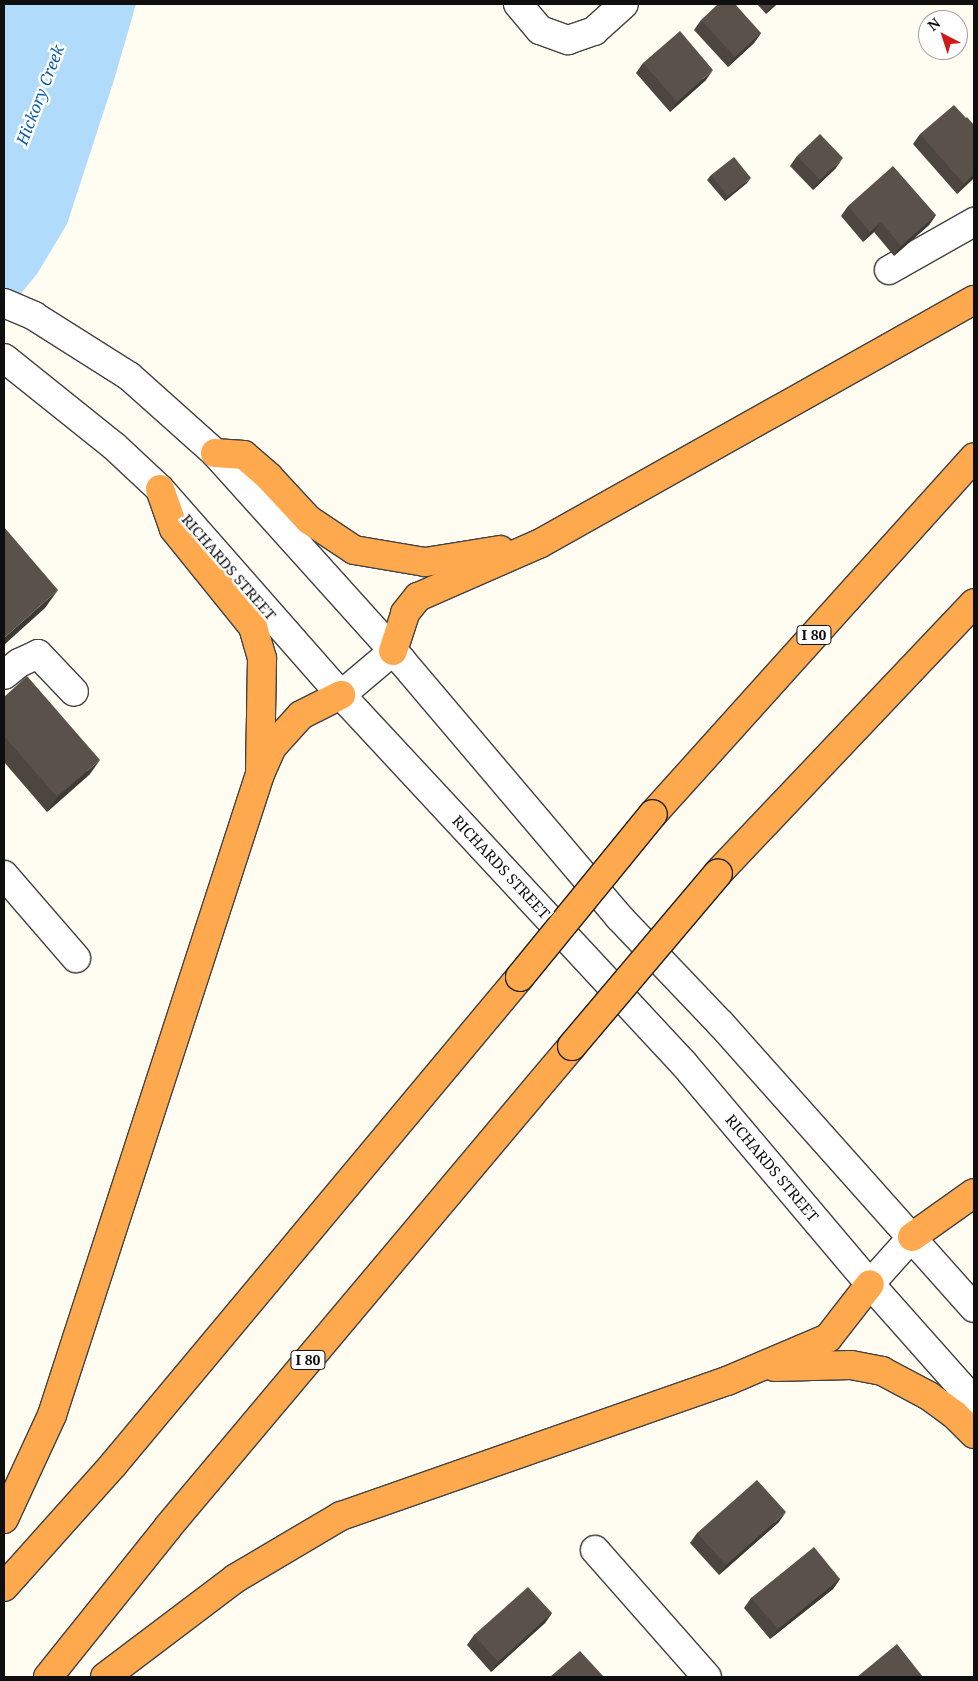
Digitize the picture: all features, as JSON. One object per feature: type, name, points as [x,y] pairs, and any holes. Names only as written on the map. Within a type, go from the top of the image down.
[{"type":"highway","points":[[393,651],[405,613],[418,597],[538,544],[974,300]]},
{"type":"highway","points":[[215,453],[244,455],[269,477],[309,520],[354,550],[425,562],[538,544]]},
{"type":"highway","name":"I 80","points":[[4,1587],[114,1465],[520,977],[653,814],[974,457]]},
{"type":"highway","points":[[160,489],[174,529],[253,627],[262,659],[260,774]]},
{"type":"highway","name":"I 80","points":[[48,1677],[168,1527],[718,874],[974,603]]},
{"type":"highway","points":[[4,1519],[52,1415],[260,774],[272,747],[301,715],[341,695]]},
{"type":"highway","points":[[912,1238],[974,1193]]},
{"type":"highway","points":[[105,1677],[236,1578],[341,1516],[727,1381],[828,1338],[870,1284]]},
{"type":"highway","points":[[759,1367],[851,1365],[882,1371],[929,1396],[955,1415],[974,1434]]},
{"type":"street","points":[[518,4],[540,30],[568,40],[594,30],[624,4]]},
{"type":"street","points":[[889,270],[974,222]]},
{"type":"street","points":[[4,303],[34,316],[130,376],[215,453],[393,651],[618,916],[721,1024],[974,1308]]},
{"type":"street","name":"RICHARDS STREET","points":[[4,358],[114,446],[160,489],[341,695],[684,1064],[870,1284],[974,1401]]},
{"type":"street","points":[[341,695],[393,651]]},
{"type":"street","points":[[4,675],[19,662],[38,654],[74,692]]},
{"type":"street","points":[[4,875],[76,958]]},
{"type":"street","points":[[870,1284],[912,1238]]},
{"type":"street","points":[[596,1550],[707,1677]]},
{"type":"water","name":"Hickory Creek","points":[[4,4],[136,4],[114,80],[67,224],[37,274],[4,314]]},
{"type":"building","points":[[718,4],[735,4],[761,33],[735,57],[701,20]]},
{"type":"building","points":[[680,31],[713,70],[677,102],[643,63]]},
{"type":"building","points":[[954,105],[974,125],[974,174],[964,184],[920,134]]},
{"type":"building","points":[[820,134],[843,158],[820,180],[797,156]]},
{"type":"building","points":[[734,157],[751,178],[728,196],[711,175]]},
{"type":"building","points":[[893,166],[936,215],[901,246],[881,222],[870,232],[848,206]]},
{"type":"building","points":[[4,527],[58,590],[4,638]]},
{"type":"building","points":[[27,676],[100,760],[57,797],[4,736],[4,697]]},
{"type":"building","points":[[757,1480],[786,1512],[726,1565],[697,1533]]},
{"type":"building","points":[[814,1547],[840,1579],[778,1629],[751,1598]]},
{"type":"building","points":[[528,1587],[552,1613],[498,1662],[474,1635]]},
{"type":"building","points":[[897,1644],[923,1677],[857,1677]]},
{"type":"building","points":[[580,1651],[604,1677],[550,1677]]}]
